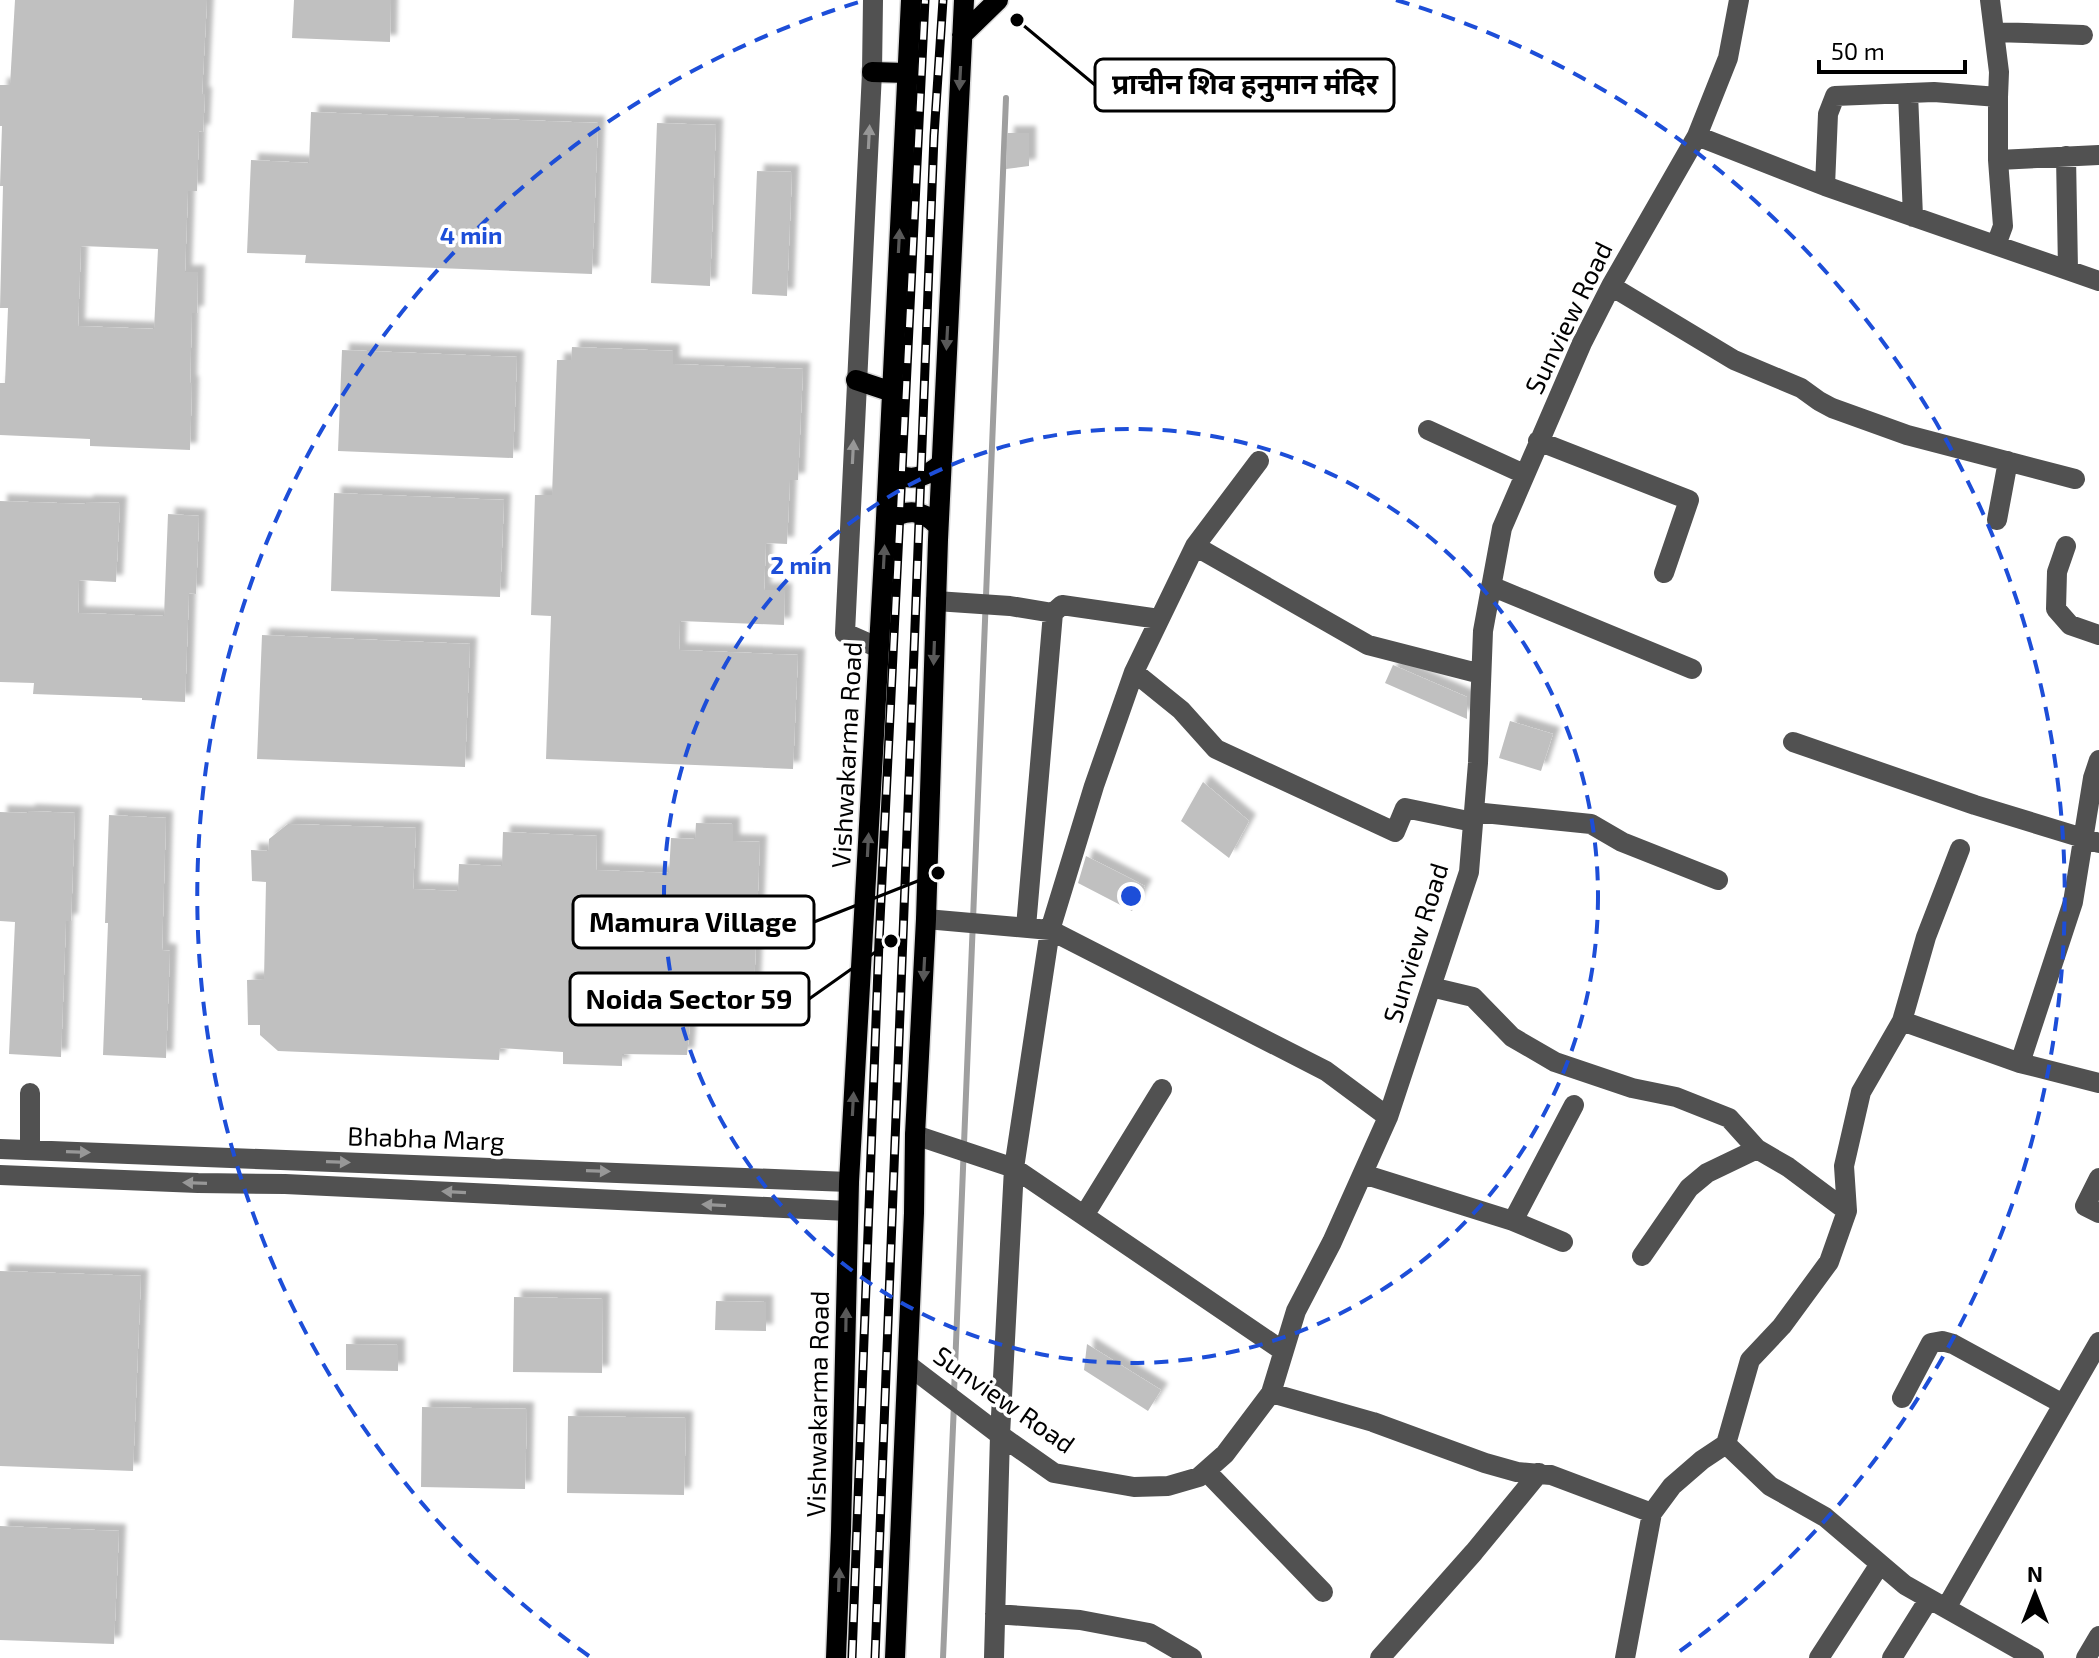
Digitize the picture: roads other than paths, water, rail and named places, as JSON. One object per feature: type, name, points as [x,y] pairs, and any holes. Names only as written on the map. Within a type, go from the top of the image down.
[{"type":"main road","name":"Vishwakarma Road","points":[[836,1658],[849,1182],[911,0]]},
{"type":"main road","points":[[895,1658],[926,919],[938,526],[964,0]]},
{"type":"main road","points":[[962,35],[998,0]]},
{"type":"main road","points":[[872,72],[907,73]]},
{"type":"main road","points":[[856,380],[892,392]]},
{"type":"main road","points":[[889,463],[898,474],[915,478],[930,474],[941,464]]},
{"type":"main road","points":[[886,522],[911,513],[929,516],[938,526]]},
{"type":"street","points":[[873,0],[845,633],[879,648]]},
{"type":"street","name":"Sunview Road","points":[[908,1365],[1054,1473],[1134,1487],[1168,1486],[1199,1477],[1225,1454],[1271,1393],[1296,1311],[1332,1242],[1388,1117],[1469,872],[1483,631],[1502,528],[1582,343],[1697,136],[1728,58],[1739,0]]},
{"type":"street","points":[[1990,0],[1999,72],[1998,160],[2003,226],[1996,245]]},
{"type":"street","points":[[1994,32],[2083,35]]},
{"type":"street","points":[[1825,186],[1828,114],[1835,96],[1934,92],[1998,97]]},
{"type":"street","points":[[1908,93],[1913,217]]},
{"type":"street","points":[[1697,136],[1825,186],[2099,281]]},
{"type":"street","points":[[1998,160],[2099,155]]},
{"type":"street","points":[[2066,156],[2068,270]]},
{"type":"street","points":[[1611,286],[1734,360],[1801,388],[1832,408],[1907,435],[2075,479]]},
{"type":"street","points":[[1428,430],[1524,474]]},
{"type":"street","points":[[1538,441],[1689,500],[1664,573]]},
{"type":"street","points":[[994,1658],[1000,1435],[1014,1168],[1050,930],[1094,786],[1134,672],[1195,546],[1259,461]]},
{"type":"street","points":[[1997,520],[2008,461]]},
{"type":"street","points":[[1195,546],[1368,645],[1481,674]]},
{"type":"street","points":[[2066,546],[2057,572],[2056,609],[2070,625],[2099,635]]},
{"type":"street","points":[[1491,586],[1692,669]]},
{"type":"street","points":[[936,601],[1010,606],[1053,613]]},
{"type":"street","points":[[1026,927],[1053,613],[1062,605],[1159,619]]},
{"type":"street","points":[[1134,672],[1181,710],[1216,749],[1395,832],[1405,808],[1473,817],[1591,824],[1622,842],[1718,880]]},
{"type":"street","points":[[1793,742],[1975,805],[2092,841]]},
{"type":"street","points":[[2020,1063],[2092,841],[2093,778],[2099,760]]},
{"type":"street","points":[[1625,1658],[1652,1513],[1672,1486],[1726,1444],[1750,1360],[1782,1326],[1829,1262],[1847,1211],[1844,1166],[1861,1092],[1902,1021],[1926,937],[1960,849]]},
{"type":"street","points":[[926,919],[1050,930],[1326,1071],[1388,1117]]},
{"type":"street","points":[[1431,987],[1473,997],[1512,1037],[1555,1062],[1632,1088],[1676,1097],[1729,1118],[1757,1149],[1788,1167],[1847,1211]]},
{"type":"street","points":[[1902,1021],[2020,1063],[2099,1083]]},
{"type":"street","points":[[1085,1214],[1162,1089]]},
{"type":"street","points":[[30,1093],[30,1150]]},
{"type":"street","points":[[1513,1221],[1574,1105]]},
{"type":"street","points":[[915,1135],[1014,1168],[1283,1351]]},
{"type":"street","name":"Bhabha Marg","points":[[0,1149],[849,1182]]},
{"type":"street","points":[[1642,1256],[1689,1188],[1707,1173],[1757,1149]]},
{"type":"street","points":[[1363,1174],[1513,1221],[1563,1242]]},
{"type":"street","name":"Bhabha Marg","points":[[0,1175],[285,1184],[848,1211]]},
{"type":"street","points":[[766,1207],[767,1178]]},
{"type":"street","points":[[2099,1178],[2085,1206],[2099,1213]]},
{"type":"street","points":[[1902,1398],[1931,1343],[1942,1341],[1953,1344],[2063,1404]]},
{"type":"street","points":[[1892,1658],[1938,1603],[2099,1342]]},
{"type":"street","points":[[1271,1393],[1373,1422],[1485,1463],[1517,1472],[1551,1475],[1652,1513]]},
{"type":"street","points":[[1726,1444],[1770,1486],[1825,1517],[1905,1585],[2034,1658]]},
{"type":"street","points":[[1206,1471],[1323,1592]]},
{"type":"street","points":[[1380,1658],[1539,1473]]},
{"type":"street","points":[[1819,1658],[1880,1564]]},
{"type":"street","points":[[995,1614],[1080,1620],[1149,1633],[1192,1658]]},
{"type":"street","points":[[2086,1658],[2099,1636]]},
{"type":"waterway","points":[[954,1393],[1006,98]]},
{"type":"waterway","points":[[943,1658],[954,1404]]},
{"type":"railway","points":[[852,1658],[879,941],[925,0]]},
{"type":"railway","points":[[875,1658],[934,136],[943,0]]},
{"type":"place","name":"प्राचीन शिव हनुमान मंदिर","points":[[1017,20]]},
{"type":"place","name":"Mamura Village","points":[[938,873]]},
{"type":"place","name":"Noida Sector 59","points":[[891,941]]}]
